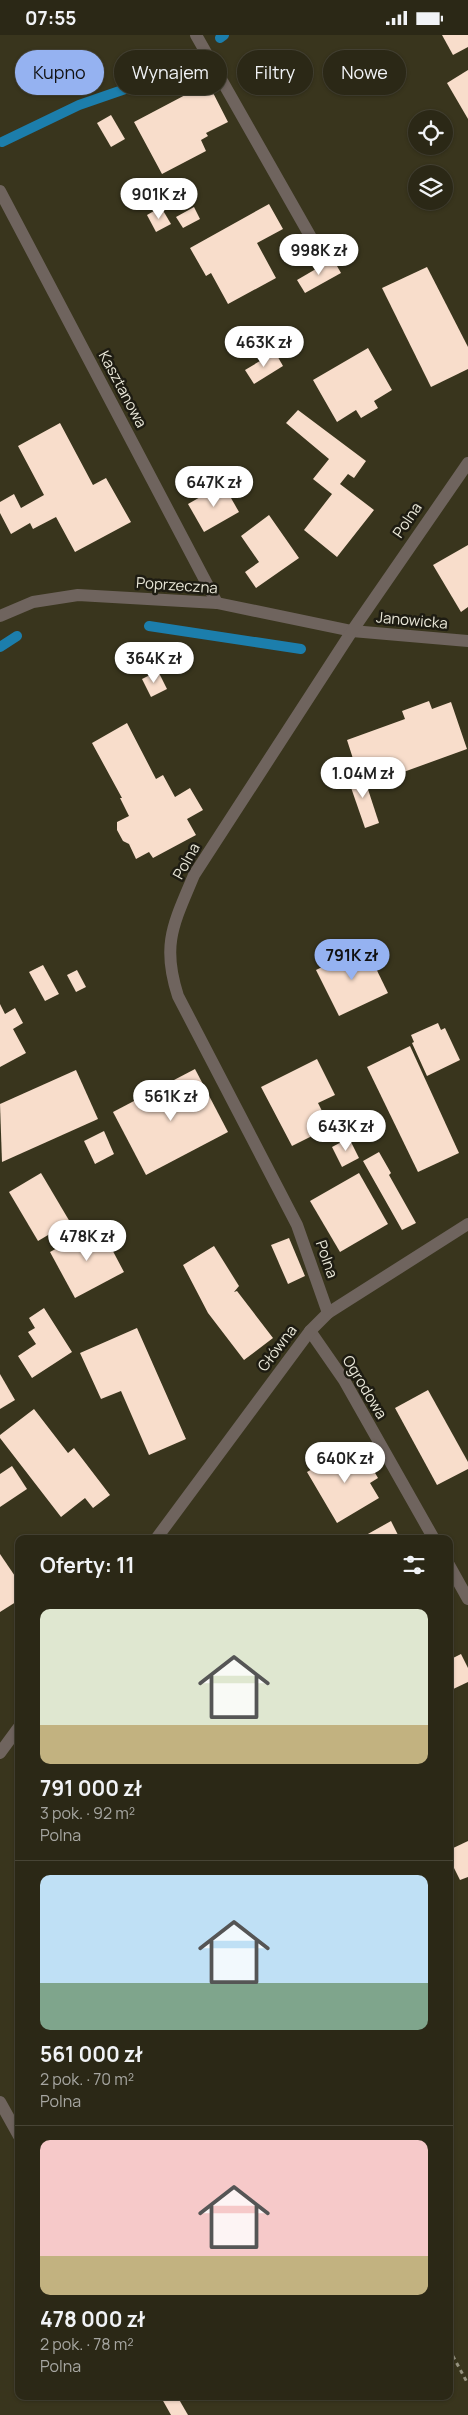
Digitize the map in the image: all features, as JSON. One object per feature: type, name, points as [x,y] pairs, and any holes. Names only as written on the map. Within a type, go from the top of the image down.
[{"type":"street","points":[[196,35],[317,247]]},
{"type":"street","name":"Kasztanowa","points":[[0,191],[217,603]]},
{"type":"street","name":"Polna","points":[[328,1313],[298,1225],[178,996],[170,973],[168,950],[176,920],[194,875],[352,631],[468,463]]},
{"type":"street","name":"Poprzeczna","points":[[0,616],[33,602],[78,595],[217,603],[352,631]]},
{"type":"street","name":"Janowicka","points":[[352,631],[468,641]]},
{"type":"street","name":"Główna","points":[[159,1535],[310,1331],[328,1313],[468,1224]]},
{"type":"street","name":"Ogrodowa","points":[[310,1331],[344,1380],[432,1535]]},
{"type":"street","points":[[453,1572],[468,1599]]},
{"type":"street","points":[[0,1753],[15,1732]]},
{"type":"street","points":[[0,2101],[15,2129]]},
{"type":"path","points":[[453,2356],[468,2384]]},
{"type":"building","points":[[442,35],[468,35],[468,47],[453,55]]},
{"type":"building","points":[[468,70],[468,119],[447,83]]},
{"type":"building","points":[[185,95],[214,95],[228,122],[206,133],[208,136],[201,140],[206,151],[162,174],[134,122]]},
{"type":"building","points":[[111,115],[125,139],[111,147],[97,123]]},
{"type":"building","points":[[269,204],[283,229],[257,243],[276,278],[228,304],[211,273],[206,276],[190,248]]},
{"type":"building","points":[[161,207],[171,224],[156,232],[147,215]]},
{"type":"building","points":[[194,207],[200,219],[183,228],[176,217]]},
{"type":"building","points":[[333,259],[341,273],[305,293],[297,280]]},
{"type":"building","points":[[427,267],[468,347],[468,369],[431,387],[382,288]]},
{"type":"building","points":[[368,348],[392,390],[374,401],[378,408],[361,418],[356,410],[337,422],[313,380]]},
{"type":"building","points":[[275,352],[283,366],[254,384],[245,370]]},
{"type":"building","points":[[298,410],[366,461],[354,478],[348,474],[340,484],[374,510],[337,557],[304,530],[332,494],[313,479],[329,459],[286,423]]},
{"type":"building","points":[[60,423],[93,485],[106,478],[131,522],[75,552],[56,517],[33,529],[30,523],[11,534],[0,513],[0,502],[14,494],[21,508],[44,495],[18,446]]},
{"type":"building","points":[[223,484],[239,512],[204,532],[188,504]]},
{"type":"building","points":[[269,515],[299,558],[256,588],[245,572],[259,562],[241,536]]},
{"type":"building","points":[[468,545],[468,607],[461,612],[433,565]]},
{"type":"building","points":[[158,671],[167,689],[151,697],[142,679]]},
{"type":"building","points":[[429,701],[432,709],[451,702],[467,749],[387,778],[381,759],[356,768],[347,740],[405,719],[402,711]]},
{"type":"building","points":[[127,723],[156,779],[163,775],[175,797],[190,788],[203,810],[187,819],[196,835],[153,858],[149,852],[136,859],[129,844],[123,841],[117,830],[117,822],[129,816],[120,798],[122,798],[92,743]]},
{"type":"building","points":[[362,771],[379,823],[365,828],[347,776]]},
{"type":"building","points":[[365,946],[388,993],[339,1016],[316,970]]},
{"type":"building","points":[[43,965],[59,994],[45,1001],[29,972]]},
{"type":"building","points":[[77,970],[86,987],[76,992],[67,975]]},
{"type":"building","points":[[0,1004],[5,1014],[15,1008],[23,1023],[13,1029],[26,1053],[0,1067]]},
{"type":"building","points":[[438,1023],[441,1030],[445,1028],[460,1060],[427,1076],[412,1043],[414,1042],[411,1035]]},
{"type":"building","points":[[410,1046],[459,1153],[418,1172],[367,1067]]},
{"type":"building","points":[[317,1059],[335,1095],[318,1103],[330,1127],[292,1146],[261,1087]]},
{"type":"building","points":[[195,1069],[228,1132],[146,1175],[113,1112]]},
{"type":"building","points":[[76,1070],[98,1119],[2,1162],[0,1104]]},
{"type":"building","points":[[104,1131],[114,1154],[95,1164],[84,1141]]},
{"type":"building","points":[[349,1138],[359,1158],[342,1167],[332,1147]]},
{"type":"building","points":[[379,1152],[391,1173],[389,1175],[416,1223],[402,1230],[363,1161]]},
{"type":"building","points":[[41,1173],[70,1222],[38,1241],[9,1192]]},
{"type":"building","points":[[359,1173],[388,1224],[340,1252],[310,1201]]},
{"type":"building","points":[[99,1225],[124,1272],[75,1298],[50,1252]]},
{"type":"building","points":[[289,1238],[305,1276],[288,1284],[271,1245]]},
{"type":"building","points":[[214,1246],[239,1286],[234,1292],[237,1291],[273,1338],[244,1360],[208,1313],[183,1265]]},
{"type":"building","points":[[44,1308],[72,1352],[32,1378],[18,1356],[36,1344],[28,1332],[35,1328],[29,1318]]},
{"type":"building","points":[[137,1328],[186,1439],[149,1455],[121,1391],[101,1399],[80,1353]]},
{"type":"building","points":[[0,1374],[15,1400],[0,1409]]},
{"type":"building","points":[[428,1390],[468,1462],[468,1469],[437,1485],[395,1408]]},
{"type":"building","points":[[34,1409],[68,1453],[74,1448],[110,1495],[93,1508],[85,1498],[61,1517],[0,1438],[0,1435]]},
{"type":"building","points":[[349,1448],[360,1466],[368,1461],[378,1478],[370,1483],[379,1498],[337,1523],[307,1472]]},
{"type":"building","points":[[12,1466],[27,1489],[0,1507],[0,1474]]},
{"type":"building","points":[[391,1521],[398,1535],[366,1535]]},
{"type":"building","points":[[0,1554],[15,1576],[15,1603],[0,1612]]},
{"type":"building","points":[[461,1654],[468,1668],[468,1682],[453,1689],[453,1658]]},
{"type":"building","points":[[468,1841],[468,1877],[460,1880],[453,1866],[453,1848]]},
{"type":"building","points":[[163,2400],[179,2400],[188,2415],[171,2415]]},
{"type":"waterway","points":[[220,38],[224,35]]},
{"type":"waterway","points":[[2,142],[79,105],[114,93]]},
{"type":"waterway","points":[[149,626],[301,649]]},
{"type":"waterway","points":[[0,647],[17,636]]}]
